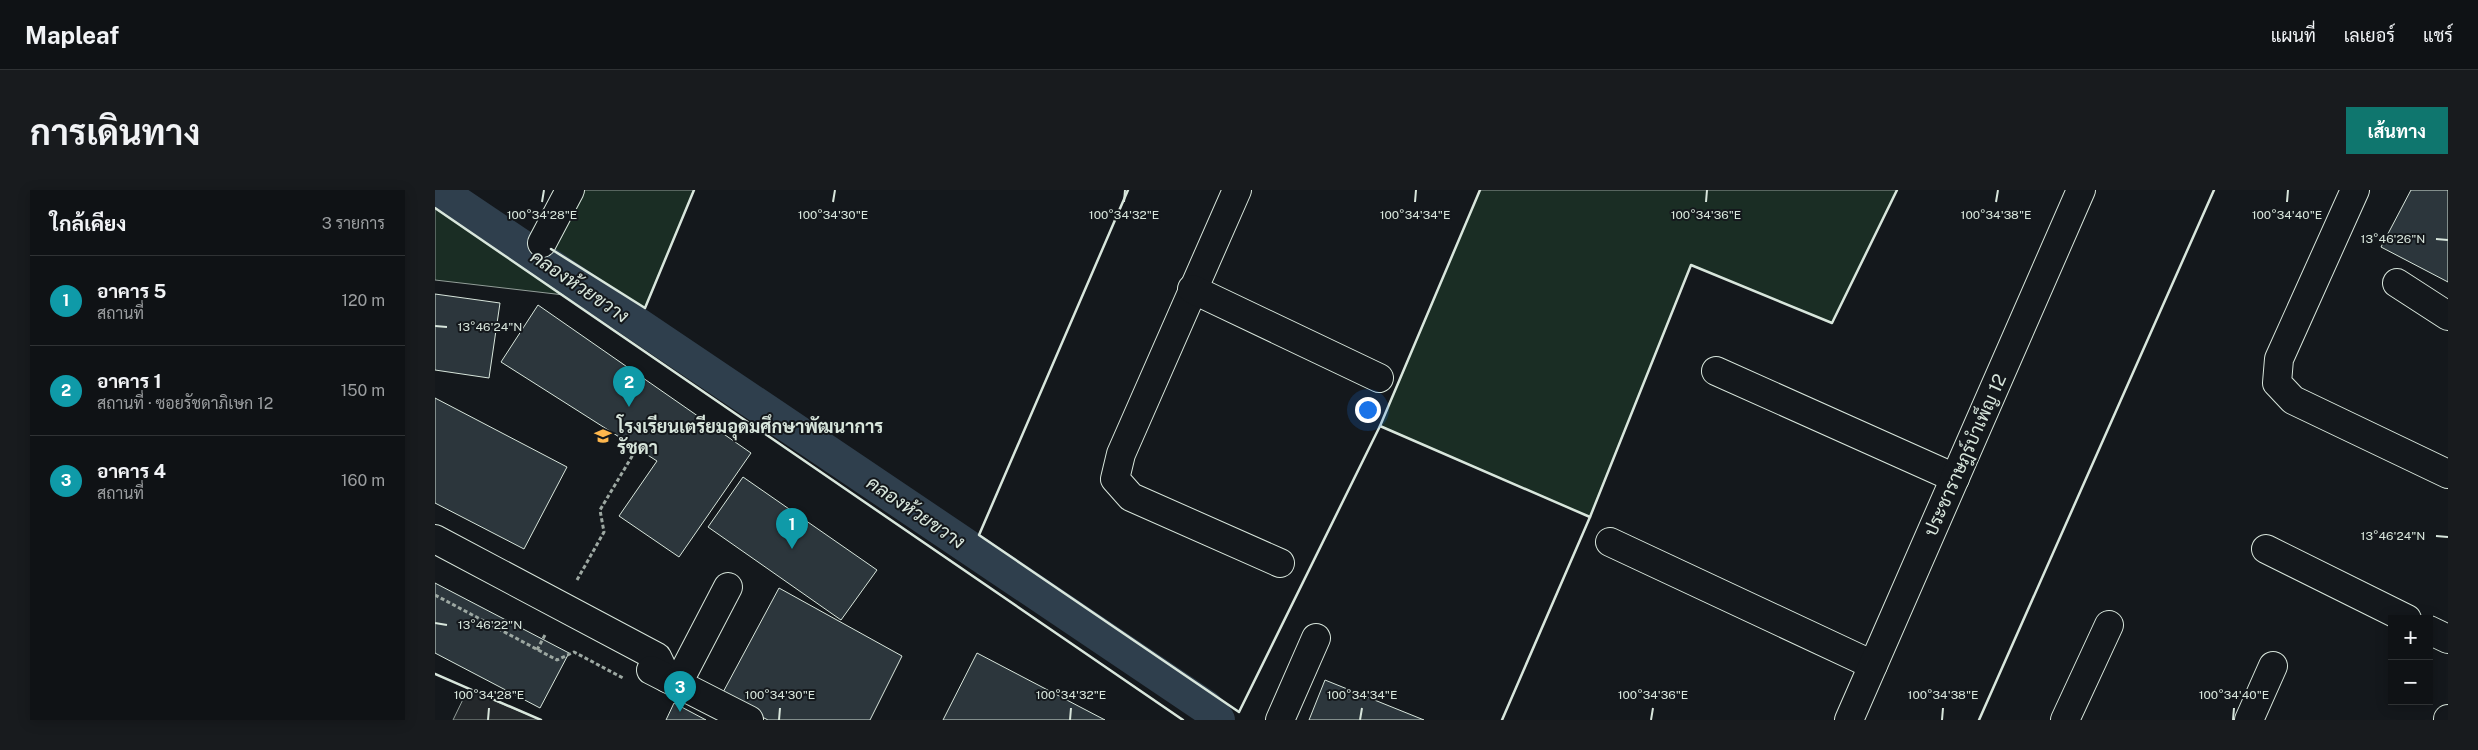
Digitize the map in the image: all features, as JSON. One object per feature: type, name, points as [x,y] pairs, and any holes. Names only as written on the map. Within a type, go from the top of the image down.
[{"type":"street","points":[[542,244],[570,190]]},
{"type":"street","points":[[1237,190],[1121,454],[1115,479],[1131,497],[1279,562]]},
{"type":"street","name":"ประชาราษฎร์บำเพ็ญ 12","points":[[1849,720],[2081,190]]},
{"type":"street","points":[[2355,190],[2279,359],[2277,384],[2293,400],[2448,474]]},
{"type":"street","points":[[2397,283],[2448,316]]},
{"type":"street","points":[[1192,289],[1379,378]]},
{"type":"street","points":[[1716,371],[1955,478]]},
{"type":"street","points":[[435,539],[657,657],[672,680],[749,720]]},
{"type":"street","points":[[1610,542],[1873,665]]},
{"type":"street","points":[[2266,550],[2399,615]]},
{"type":"street","points":[[672,680],[728,587]]},
{"type":"street","points":[[2065,720],[2109,625]]},
{"type":"street","points":[[2433,632],[2448,639]]},
{"type":"street","points":[[1280,720],[1316,638]]},
{"type":"street","points":[[2249,720],[2273,666]]},
{"type":"path","points":[[537,650],[604,532],[600,510],[634,453]]},
{"type":"path","points":[[435,595],[557,660],[574,652],[625,679]]},
{"type":"green space","points":[[583,190],[694,190],[645,308],[550,250]]},
{"type":"green space","points":[[1480,190],[1897,190],[1832,323],[1691,265],[1590,517],[1380,426]]},
{"type":"green space","points":[[435,208],[564,295],[435,280]]},
{"type":"shaded area","points":[[468,689],[495,701],[541,720],[453,720]]},
{"type":"building","points":[[2411,190],[2448,190],[2448,282],[2381,247]]},
{"type":"building","points":[[435,294],[500,303],[489,378],[435,370]]},
{"type":"building","points":[[538,305],[751,453],[679,557],[619,516],[657,461],[501,362]]},
{"type":"building","points":[[435,398],[567,467],[524,549],[435,503]]},
{"type":"building","points":[[743,477],[877,570],[841,620],[708,527]]},
{"type":"building","points":[[435,583],[569,653],[540,708],[435,653]]},
{"type":"building","points":[[779,588],[902,656],[870,720],[768,720],[721,696]]},
{"type":"building","points":[[977,653],[1105,720],[943,720]]},
{"type":"building","points":[[1325,680],[1424,720],[1309,720]]},
{"type":"building","points":[[674,703],[706,720],[666,720]]},
{"type":"waterway","name":"คลองห้วยขวาง","points":[[438,190],[1206,707],[1218,720]]},
{"type":"wall","points":[[551,249],[645,308],[694,190]]},
{"type":"wall","points":[[1128,190],[979,535],[1239,712],[1380,426],[1480,190]]},
{"type":"wall","points":[[1502,720],[1590,517],[1691,265],[1832,323],[1897,190]]},
{"type":"wall","points":[[1979,720],[2214,190]]},
{"type":"wall","points":[[435,208],[1183,720]]},
{"type":"wall","points":[[1380,426],[1590,517]]},
{"type":"wall","points":[[435,674],[541,720]]},
{"type":"place","name":"อาคาร 1","points":[[629,407]]},
{"type":"place","name":"โรงเรียนเตรียมอุดมศึกษาพัฒนาการ รัชดา","points":[[603,436]]},
{"type":"place","name":"อาคาร 5","points":[[792,549]]},
{"type":"place","name":"อาคาร 4","points":[[680,712]]}]
